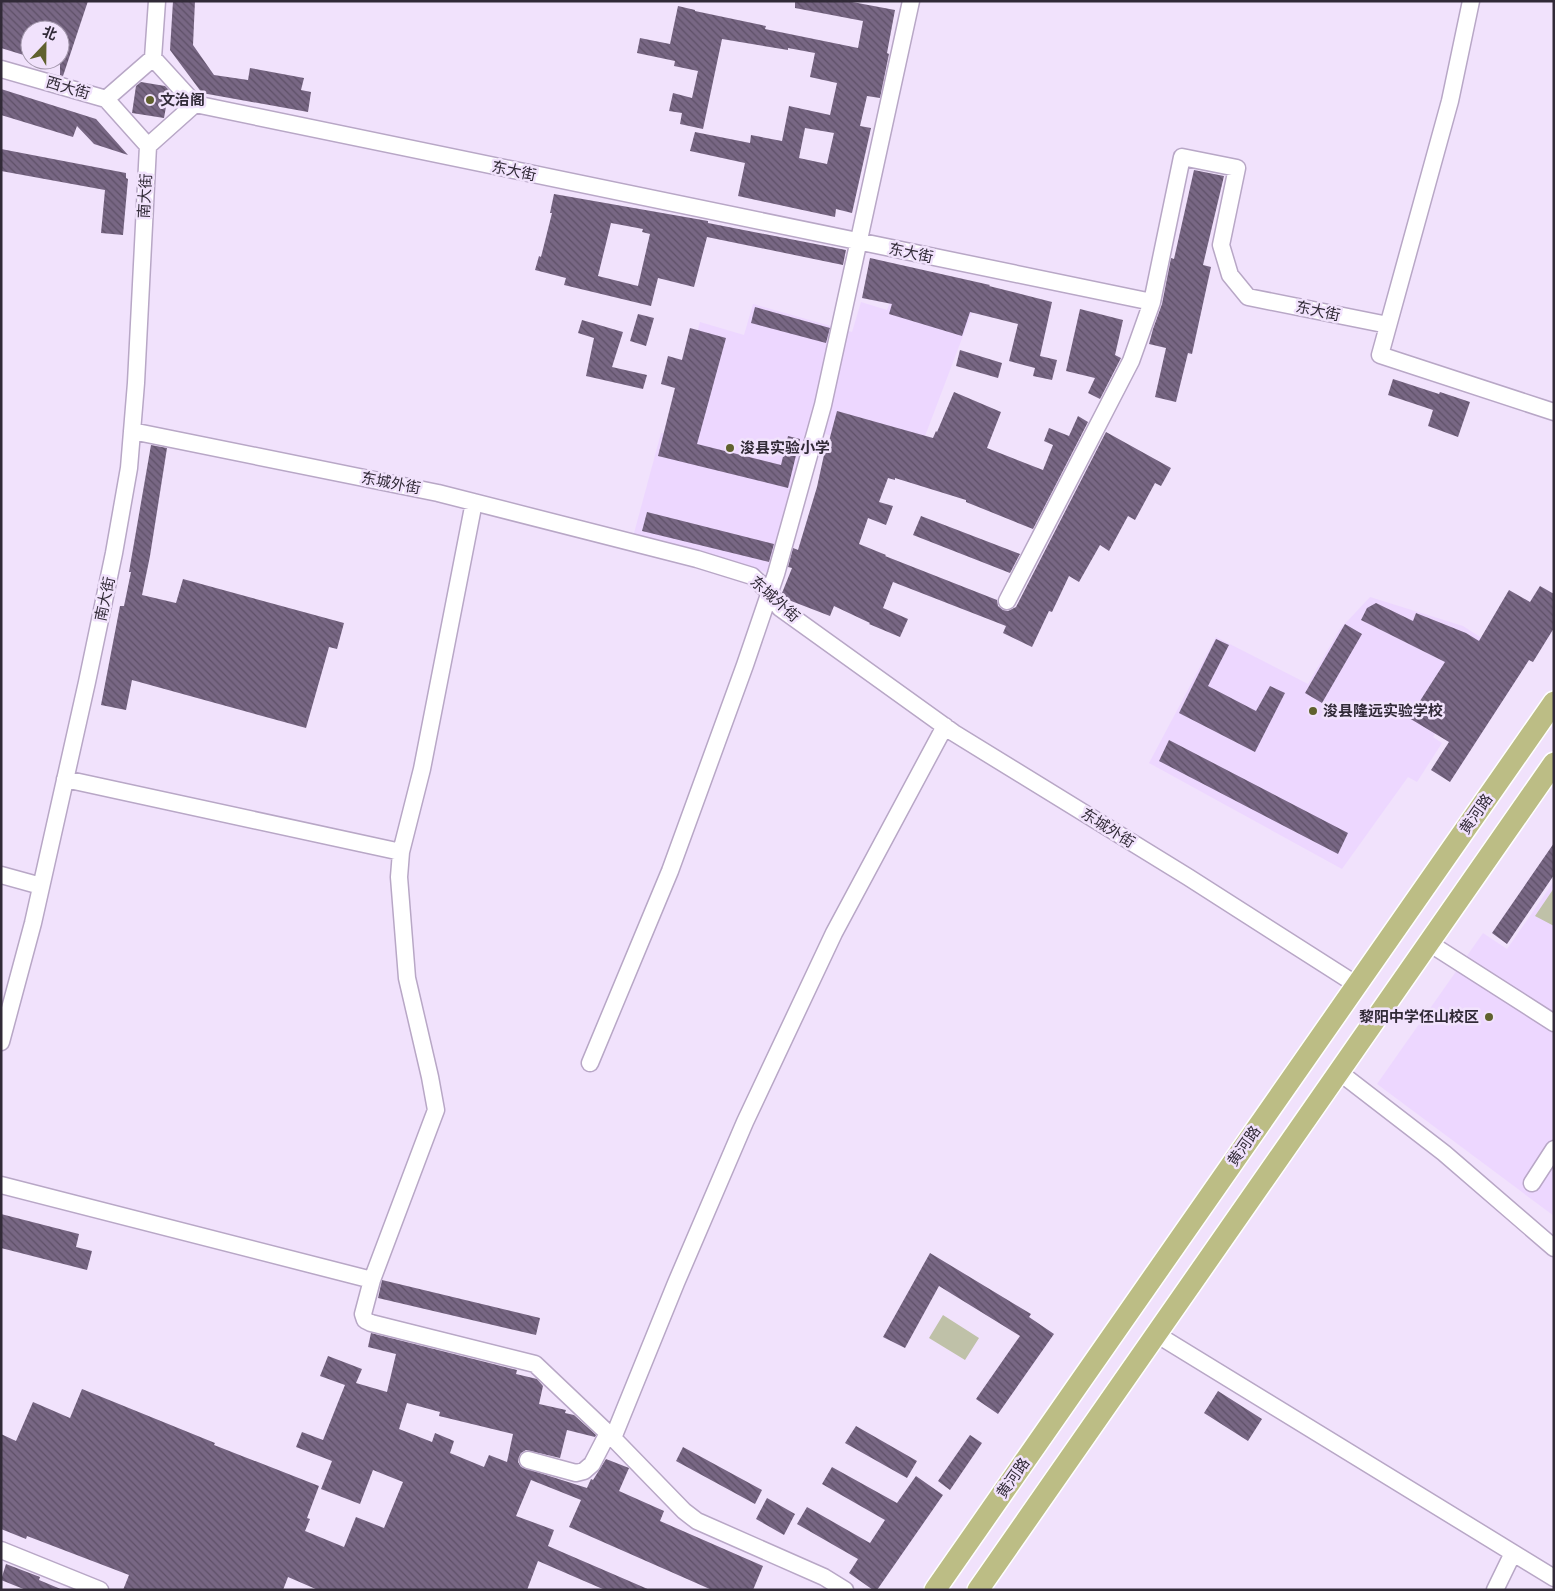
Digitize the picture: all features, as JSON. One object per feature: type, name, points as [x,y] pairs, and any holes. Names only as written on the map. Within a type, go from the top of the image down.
[{"type":"main road","name":"黄河路","points":[[935,1590],[1554,702]]},
{"type":"main road","points":[[978,1590],[1554,763]]},
{"type":"street","points":[[153,58],[195,104],[148,146],[106,99],[153,58],[157,1]]},
{"type":"street","points":[[590,1062],[670,871],[770,592],[823,405],[911,1]]},
{"type":"street","points":[[1471,1],[1450,101],[1380,355],[1554,412]]},
{"type":"street","name":"西大街","points":[[1,69],[106,99]]},
{"type":"street","name":"东大街","points":[[195,104],[1152,302],[1182,157],[1237,168],[1221,245],[1230,275],[1248,296],[1388,325]]},
{"type":"street","name":"南大街","points":[[1,1042],[33,923],[114,553],[129,468],[136,383],[148,146]]},
{"type":"street","points":[[1007,601],[1131,361],[1152,302]]},
{"type":"street","name":"东城外街","points":[[132,431],[438,493],[732,569],[752,576],[770,592],[780,608],[962,738],[1188,877],[1357,985]]},
{"type":"street","points":[[474,502],[422,769],[401,852],[399,877],[407,978],[436,1110],[372,1280],[363,1314],[365,1320],[535,1364],[611,1436],[684,1511],[697,1521],[824,1577],[846,1590]]},
{"type":"street","points":[[528,1460],[576,1473],[584,1471],[592,1464],[611,1436],[745,1122],[834,933],[945,726]]},
{"type":"street","points":[[65,779],[401,852]]},
{"type":"street","points":[[1,875],[41,886]]},
{"type":"street","points":[[1429,943],[1554,1023]]},
{"type":"street","points":[[1338,1072],[1444,1153],[1554,1248]]},
{"type":"street","points":[[1532,1183],[1554,1149]]},
{"type":"street","points":[[1,1185],[372,1280]]},
{"type":"street","points":[[1156,1334],[1554,1578]]},
{"type":"street","points":[[1,1550],[100,1590]]},
{"type":"street","points":[[1495,1590],[1513,1553]]},
{"type":"shaded area","name":"浚县实验小学","points":[[929,299],[972,312],[916,460],[808,429],[770,573],[633,537],[661,433],[670,435],[700,322],[744,335],[753,304],[852,332],[861,302],[887,310],[891,300]]},
{"type":"shaded area","name":"浚县隆远实验学校","points":[[1370,597],[1463,626],[1497,648],[1492,645],[1433,737],[1442,743],[1417,782],[1408,777],[1342,869],[1149,763],[1216,637],[1308,684],[1340,629]]},
{"type":"shaded area","name":"黎阳中学伾山校区","points":[[1554,881],[1554,1216],[1377,1084],[1483,933],[1507,949]]},
{"type":"green space","points":[[1554,888],[1554,926],[1535,916]]},
{"type":"green space","points":[[943,1315],[979,1338],[965,1360],[929,1338]]},
{"type":"building","points":[[1,1],[88,1],[70,55],[70,20],[20,20],[20,54],[1,48]]},
{"type":"building","points":[[173,1],[195,1],[193,45],[214,75],[248,80],[250,68],[304,78],[301,90],[311,92],[308,112],[202,93],[170,50]]},
{"type":"building","points":[[795,1],[847,1],[895,10],[880,98],[867,96],[860,126],[871,128],[852,213],[836,209],[835,217],[738,196],[745,163],[690,151],[695,132],[750,143],[751,135],[782,141],[789,106],[830,115],[837,83],[810,77],[815,53],[722,39],[703,129],[680,124],[682,113],[669,111],[673,93],[692,98],[698,71],[674,66],[675,61],[637,53],[640,38],[670,44],[678,6],[766,26],[765,29],[858,48],[863,21],[795,8]],"holes":[[[805,128],[834,133],[827,164],[799,158]]]},
{"type":"building","points":[[60,70],[65,70],[63,76],[60,75]]},
{"type":"building","name":"文治阁","points":[[141,82],[165,86],[169,90],[164,118],[132,113],[136,86]]},
{"type":"building","points":[[1,89],[96,119],[128,155],[94,144],[77,126],[73,137],[1,115]]},
{"type":"building","points":[[1,149],[126,173],[126,178],[128,179],[123,235],[101,233],[105,190],[1,171]]},
{"type":"building","points":[[1194,170],[1224,176],[1203,265],[1211,267],[1192,354],[1188,353],[1176,402],[1155,397],[1166,348],[1149,344],[1162,304],[1171,258],[1174,259]]},
{"type":"building","points":[[554,194],[708,221],[708,223],[846,250],[843,265],[707,237],[694,287],[658,278],[651,306],[564,285],[566,278],[535,270],[539,256],[541,257],[552,213],[550,213]],"holes":[[[611,223],[643,229],[642,232],[650,234],[638,286],[598,276]]]},
{"type":"building","points":[[870,258],[990,285],[1052,302],[1040,356],[1057,360],[1052,380],[1033,376],[1035,368],[1009,361],[1018,324],[970,312],[962,336],[889,314],[892,304],[862,298]]},
{"type":"building","points":[[755,307],[830,328],[826,343],[751,323]]},
{"type":"building","points":[[1080,309],[1123,320],[1115,355],[1121,358],[1100,399],[1088,393],[1095,378],[1066,371]]},
{"type":"building","points":[[638,314],[654,318],[646,346],[630,341]]},
{"type":"building","points":[[582,320],[623,332],[612,367],[647,375],[643,389],[586,376],[594,338],[578,333]]},
{"type":"building","points":[[690,328],[726,338],[697,444],[781,465],[788,436],[800,439],[788,488],[658,456],[675,388],[661,384],[668,356],[682,360]]},
{"type":"building","points":[[960,350],[1002,363],[998,378],[956,366]]},
{"type":"building","points":[[1393,379],[1470,402],[1458,437],[1428,426],[1433,410],[1388,395]]},
{"type":"building","points":[[954,392],[1001,412],[987,448],[1043,470],[1053,445],[1044,441],[1049,428],[1069,436],[1078,416],[1088,422],[1033,529],[966,502],[966,500],[895,478],[895,480],[888,478],[879,502],[893,506],[886,525],[868,518],[859,544],[997,600],[998,606],[1003,610],[1008,611],[1016,607],[1106,432],[1171,468],[1161,486],[1155,483],[1135,520],[1128,516],[1109,551],[1100,545],[1079,582],[1069,576],[1052,612],[1049,611],[1032,647],[1003,633],[1006,626],[893,582],[883,608],[908,619],[900,637],[834,606],[830,616],[786,599],[782,593],[792,568],[788,567],[793,548],[798,550],[817,487],[827,441],[829,441],[837,411],[933,438]]},
{"type":"building","points":[[151,445],[167,448],[142,595],[176,603],[183,579],[344,623],[337,649],[329,647],[306,728],[132,680],[126,710],[101,705],[120,606],[124,606],[131,572],[129,572]]},
{"type":"building","points":[[647,512],[774,544],[769,562],[642,531]]},
{"type":"building","points":[[921,516],[1020,554],[1010,573],[913,535]]},
{"type":"building","points":[[1540,586],[1554,594],[1554,628],[1533,662],[1529,660],[1450,782],[1431,770],[1449,742],[1409,718],[1445,662],[1361,620],[1367,608],[1376,603],[1413,621],[1416,613],[1466,633],[1479,641],[1509,590],[1530,602]]},
{"type":"building","points":[[1345,624],[1362,634],[1322,703],[1305,693]]},
{"type":"building","points":[[1216,639],[1229,645],[1208,686],[1256,711],[1270,686],[1285,693],[1255,752],[1179,713]]},
{"type":"building","points":[[1169,740],[1348,833],[1338,854],[1159,761]]},
{"type":"building","points":[[1554,843],[1554,875],[1507,944],[1492,933]]},
{"type":"building","points":[[1,1214],[79,1234],[76,1247],[92,1251],[87,1270],[1,1248]]},
{"type":"building","points":[[930,1253],[1031,1314],[1029,1317],[1054,1334],[998,1414],[976,1399],[1020,1336],[939,1286],[905,1348],[883,1337]]},
{"type":"building","points":[[382,1280],[540,1318],[536,1335],[378,1298]]},
{"type":"building","points":[[371,1333],[517,1370],[516,1374],[537,1379],[543,1386],[539,1404],[566,1410],[565,1413],[574,1415],[596,1435],[595,1437],[567,1430],[560,1458],[526,1450],[519,1457],[518,1462],[521,1467],[587,1488],[591,1479],[593,1480],[606,1459],[629,1468],[619,1491],[664,1511],[660,1521],[763,1566],[753,1590],[712,1590],[569,1527],[581,1500],[531,1480],[516,1516],[554,1530],[548,1546],[650,1590],[605,1590],[538,1561],[527,1590],[318,1590],[288,1577],[283,1590],[123,1590],[129,1575],[27,1536],[26,1539],[1,1529],[1,1434],[16,1441],[33,1402],[70,1418],[82,1389],[215,1443],[214,1445],[319,1486],[307,1518],[310,1519],[305,1531],[344,1547],[356,1517],[384,1528],[403,1482],[373,1470],[360,1504],[321,1489],[332,1461],[296,1447],[302,1432],[323,1440],[345,1385],[320,1376],[328,1356],[362,1369],[356,1383],[387,1392],[396,1354],[368,1347]],"holes":[[[407,1403],[440,1412],[439,1416],[513,1434],[507,1462],[489,1455],[484,1467],[450,1453],[454,1441],[435,1433],[432,1442],[399,1429]]]},
{"type":"building","points":[[1218,1391],[1262,1419],[1248,1441],[1204,1413]]},
{"type":"building","points":[[856,1426],[917,1461],[907,1478],[845,1443]]},
{"type":"building","points":[[970,1435],[982,1443],[950,1490],[938,1481]]},
{"type":"building","points":[[683,1447],[762,1490],[755,1504],[676,1461]]},
{"type":"building","points":[[832,1467],[897,1503],[916,1476],[943,1495],[877,1590],[873,1590],[849,1573],[858,1559],[797,1524],[807,1507],[870,1543],[885,1520],[822,1484]]},
{"type":"building","points":[[767,1498],[795,1514],[784,1535],[756,1519]]},
{"type":"building","points":[[6,1564],[40,1577],[39,1580],[63,1590],[26,1590],[1,1580]]},
{"type":"place","name":"文治阁","points":[[150,100]]},
{"type":"place","name":"浚县实验小学","points":[[730,448]]},
{"type":"place","name":"浚县隆远实验学校","points":[[1313,711]]},
{"type":"place","name":"黎阳中学伾山校区","points":[[1489,1017]]}]
